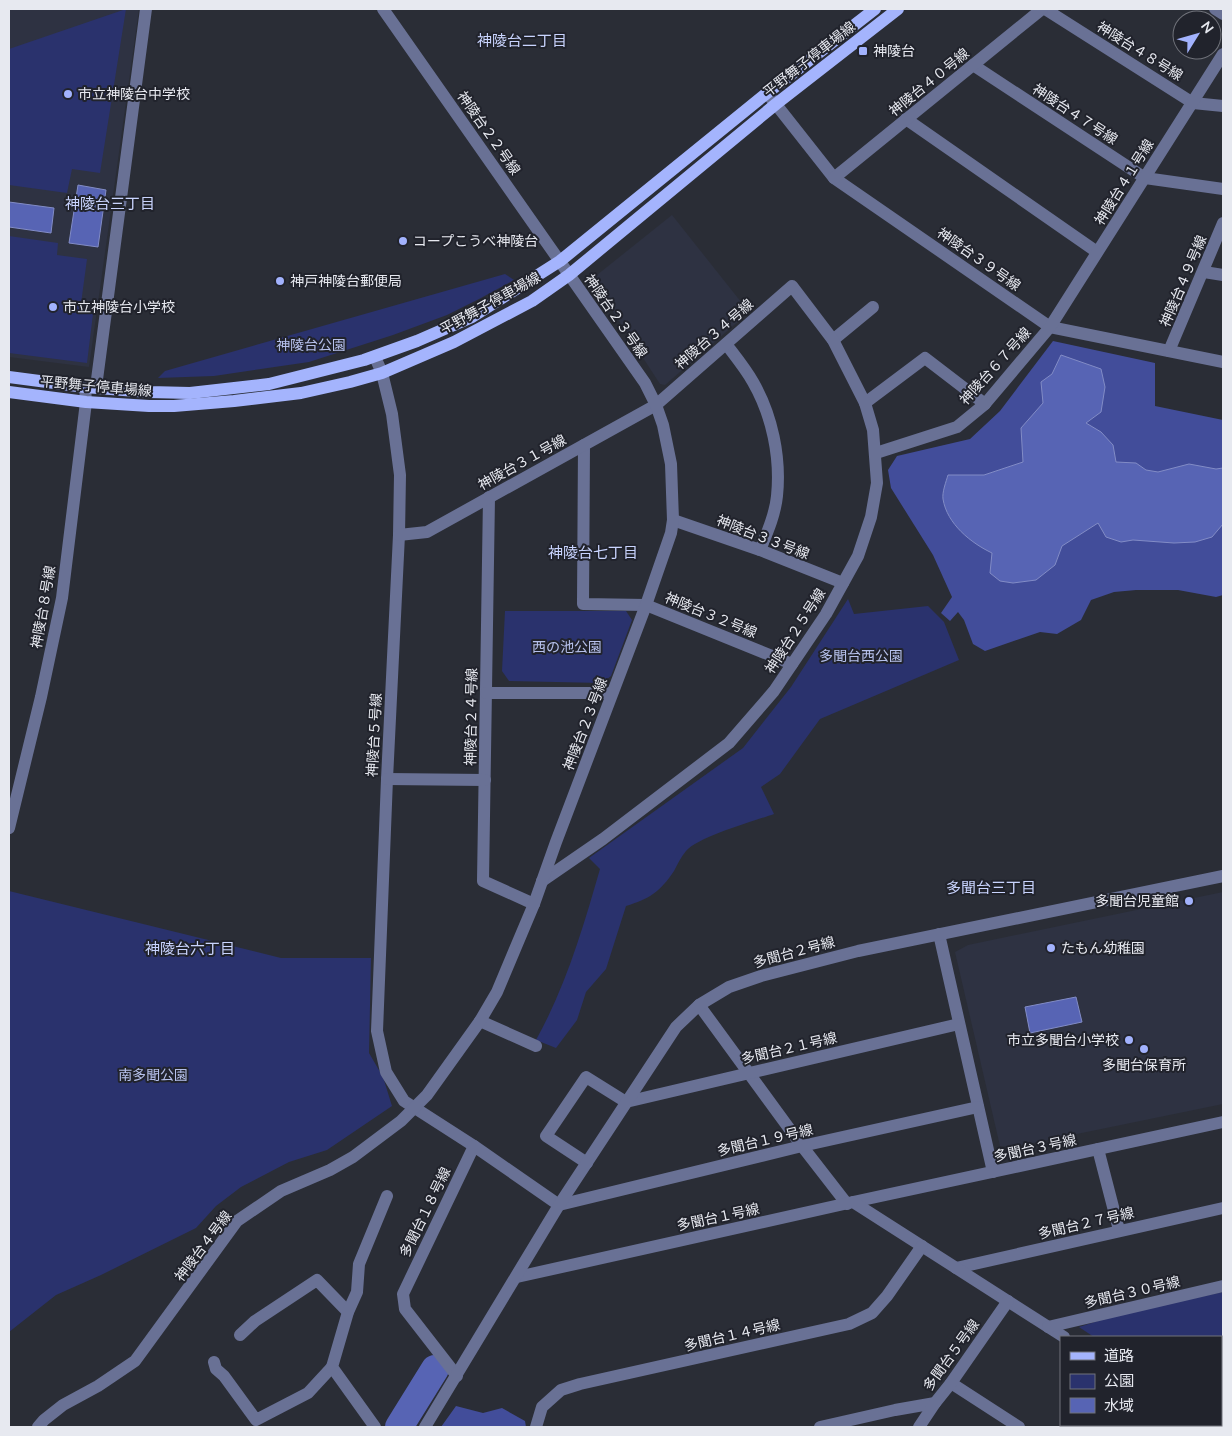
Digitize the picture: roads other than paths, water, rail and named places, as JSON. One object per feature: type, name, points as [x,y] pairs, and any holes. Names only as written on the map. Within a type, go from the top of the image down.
[{"type":"main road","name":"平野舞子停車場線","points":[[9,377],[91,387],[190,393],[268,384],[375,356],[417,341],[472,317],[560,261],[874,9]]},
{"type":"main road","name":"平野舞子停車場線","points":[[9,392],[86,402],[174,406],[234,401],[301,393],[382,373],[454,342],[532,301],[569,275],[776,104],[898,9]]},
{"type":"street","name":"神陵台８号線","points":[[9,828],[15,784],[41,697],[62,598],[86,402],[91,387],[146,9]]},
{"type":"street","name":"神陵台２２号線","points":[[383,9],[569,275]]},
{"type":"street","name":"神陵台４０号線","points":[[834,178],[1044,9]]},
{"type":"street","name":"神陵台４８号線","points":[[1044,9],[1193,102],[1223,106]]},
{"type":"street","points":[[1215,9],[1223,14]]},
{"type":"street","name":"神陵台４１号線","points":[[1050,327],[1223,54]]},
{"type":"street","name":"神陵台４７号線","points":[[973,65],[1145,178],[1223,189]]},
{"type":"street","name":"神陵台３９号線","points":[[767,93],[834,178],[1050,327],[1223,362]]},
{"type":"street","points":[[906,120],[1098,252]]},
{"type":"street","name":"神陵台４９号線","points":[[1169,351],[1204,272],[1223,223]]},
{"type":"street","points":[[1204,272],[1223,275]]},
{"type":"street","name":"神陵台２３号線","points":[[413,1108],[427,1095],[480,1021],[497,992],[534,904],[671,533],[673,520],[671,464],[663,425],[656,405],[645,383],[569,275]]},
{"type":"street","name":"神陵台３４号線","points":[[656,405],[792,286]]},
{"type":"street","name":"神陵台２５号線","points":[[542,881],[603,839],[729,743],[774,691],[826,614],[858,556],[871,517],[877,483],[873,430],[865,403],[833,340],[792,286]]},
{"type":"street","points":[[833,340],[873,307]]},
{"type":"street","name":"神陵台６７号線","points":[[876,453],[957,427],[985,404],[1050,327]]},
{"type":"street","points":[[726,344],[753,382],[770,420],[777,459],[777,496],[772,522],[760,550]]},
{"type":"street","name":"神陵台５号線","points":[[375,356],[382,373],[392,414],[400,475],[377,1032],[386,1072],[404,1101],[474,1146]]},
{"type":"street","points":[[865,403],[925,358],[985,404]]},
{"type":"street","name":"神陵台３１号線","points":[[399,535],[427,532],[656,405]]},
{"type":"street","points":[[584,445],[583,604],[646,605]]},
{"type":"street","name":"神陵台２４号線","points":[[490,497],[484,882],[534,904]]},
{"type":"street","name":"神陵台３３号線","points":[[673,520],[760,550],[843,583]]},
{"type":"street","name":"神陵台３２号線","points":[[646,605],[792,664]]},
{"type":"street","points":[[486,693],[612,694]]},
{"type":"street","points":[[387,779],[485,780]]},
{"type":"street","name":"多聞台２号線","points":[[517,1277],[559,1205],[676,1027],[699,1005],[729,987],[761,976],[858,951],[1223,876]]},
{"type":"street","points":[[939,934],[993,1172]]},
{"type":"street","points":[[699,1005],[802,1146],[850,1203],[922,1246],[1062,1336]]},
{"type":"street","points":[[480,1021],[536,1046]]},
{"type":"street","name":"多聞台２１号線","points":[[626,1102],[959,1024]]},
{"type":"street","points":[[587,1163],[546,1136],[586,1077],[626,1102]]},
{"type":"street","name":"多聞台１９号線","points":[[559,1205],[802,1146],[978,1107]]},
{"type":"street","name":"神陵台４号線","points":[[45,1425],[63,1405],[98,1386],[135,1361],[237,1222],[281,1191],[330,1170],[353,1157],[401,1121],[413,1108]]},
{"type":"street","name":"多聞台３号線","points":[[850,1203],[1223,1122]]},
{"type":"street","points":[[474,1146],[559,1205]]},
{"type":"street","name":"多聞台１８号線","points":[[457,1376],[405,1309],[403,1294],[474,1146]]},
{"type":"street","points":[[1098,1149],[1118,1230]]},
{"type":"street","points":[[214,1362],[216,1369],[224,1376],[256,1420],[308,1394],[332,1368],[348,1312],[358,1292],[359,1264],[387,1196]]},
{"type":"street","name":"多聞台１号線","points":[[517,1277],[850,1203]]},
{"type":"street","name":"多聞台２７号線","points":[[956,1268],[1118,1230],[1223,1208]]},
{"type":"street","name":"多聞台１４号線","points":[[536,1427],[542,1407],[561,1390],[580,1384],[849,1324],[872,1313],[887,1296],[922,1246]]},
{"type":"street","points":[[425,1427],[517,1277]]},
{"type":"street","points":[[240,1335],[255,1321],[318,1280],[348,1312]]},
{"type":"street","name":"多聞台３０号線","points":[[1048,1327],[1223,1286]]},
{"type":"street","name":"多聞台５号線","points":[[920,1427],[1008,1301]]},
{"type":"street","points":[[332,1368],[376,1427]]},
{"type":"street","points":[[951,1383],[1019,1427]]},
{"type":"street","points":[[820,1427],[894,1410],[935,1403]]},
{"type":"water","points":[[78,185],[106,190],[98,247],[69,243]]},
{"type":"water","points":[[9,202],[54,208],[51,233],[9,227]]},
{"type":"water","points":[[1061,355],[1101,369],[1105,387],[1101,412],[1086,423],[1101,432],[1113,445],[1116,462],[1136,463],[1146,470],[1158,472],[1189,464],[1216,469],[1223,468],[1223,524],[1212,537],[1195,542],[1174,543],[1133,540],[1121,542],[1106,537],[1098,523],[1062,546],[1055,565],[1036,580],[1013,583],[1000,581],[990,573],[992,553],[968,538],[949,517],[943,499],[944,487],[948,475],[984,475],[1023,462],[1021,428],[1043,403],[1041,382],[1052,374]]},
{"type":"water","points":[[1076,997],[1082,1022],[1030,1033],[1025,1007]]},
{"type":"waterway","points":[[399,1427],[435,1369]]},
{"type":"place","name":"神陵台","points":[[863,51]]},
{"type":"place","name":"市立神陵台中学校","points":[[68,94]]},
{"type":"place","name":"コープこうべ神陵台","points":[[403,241]]},
{"type":"place","name":"神戸神陵台郵便局","points":[[280,281]]},
{"type":"place","name":"市立神陵台小学校","points":[[53,307]]},
{"type":"place","name":"多聞台児童館","points":[[1189,901]]},
{"type":"place","name":"たもん幼稚園","points":[[1051,948]]},
{"type":"place","name":"市立多聞台小学校","points":[[1129,1040]]},
{"type":"place","name":"多聞台保育所","points":[[1144,1049]]},
{"type":"district","name":"神陵台二丁目","points":[[522,41]]},
{"type":"district","name":"神陵台三丁目","points":[[110,204]]},
{"type":"district","name":"神陵台七丁目","points":[[593,553]]},
{"type":"district","name":"多聞台三丁目","points":[[991,888]]},
{"type":"district","name":"神陵台六丁目","points":[[190,949]]},
{"type":"park label","name":"神陵台公園","points":[[311,345]]},
{"type":"park label","name":"西の池公園","points":[[567,647]]},
{"type":"park label","name":"多聞台西公園","points":[[861,656]]},
{"type":"park label","name":"南多聞公園","points":[[153,1075]]}]
